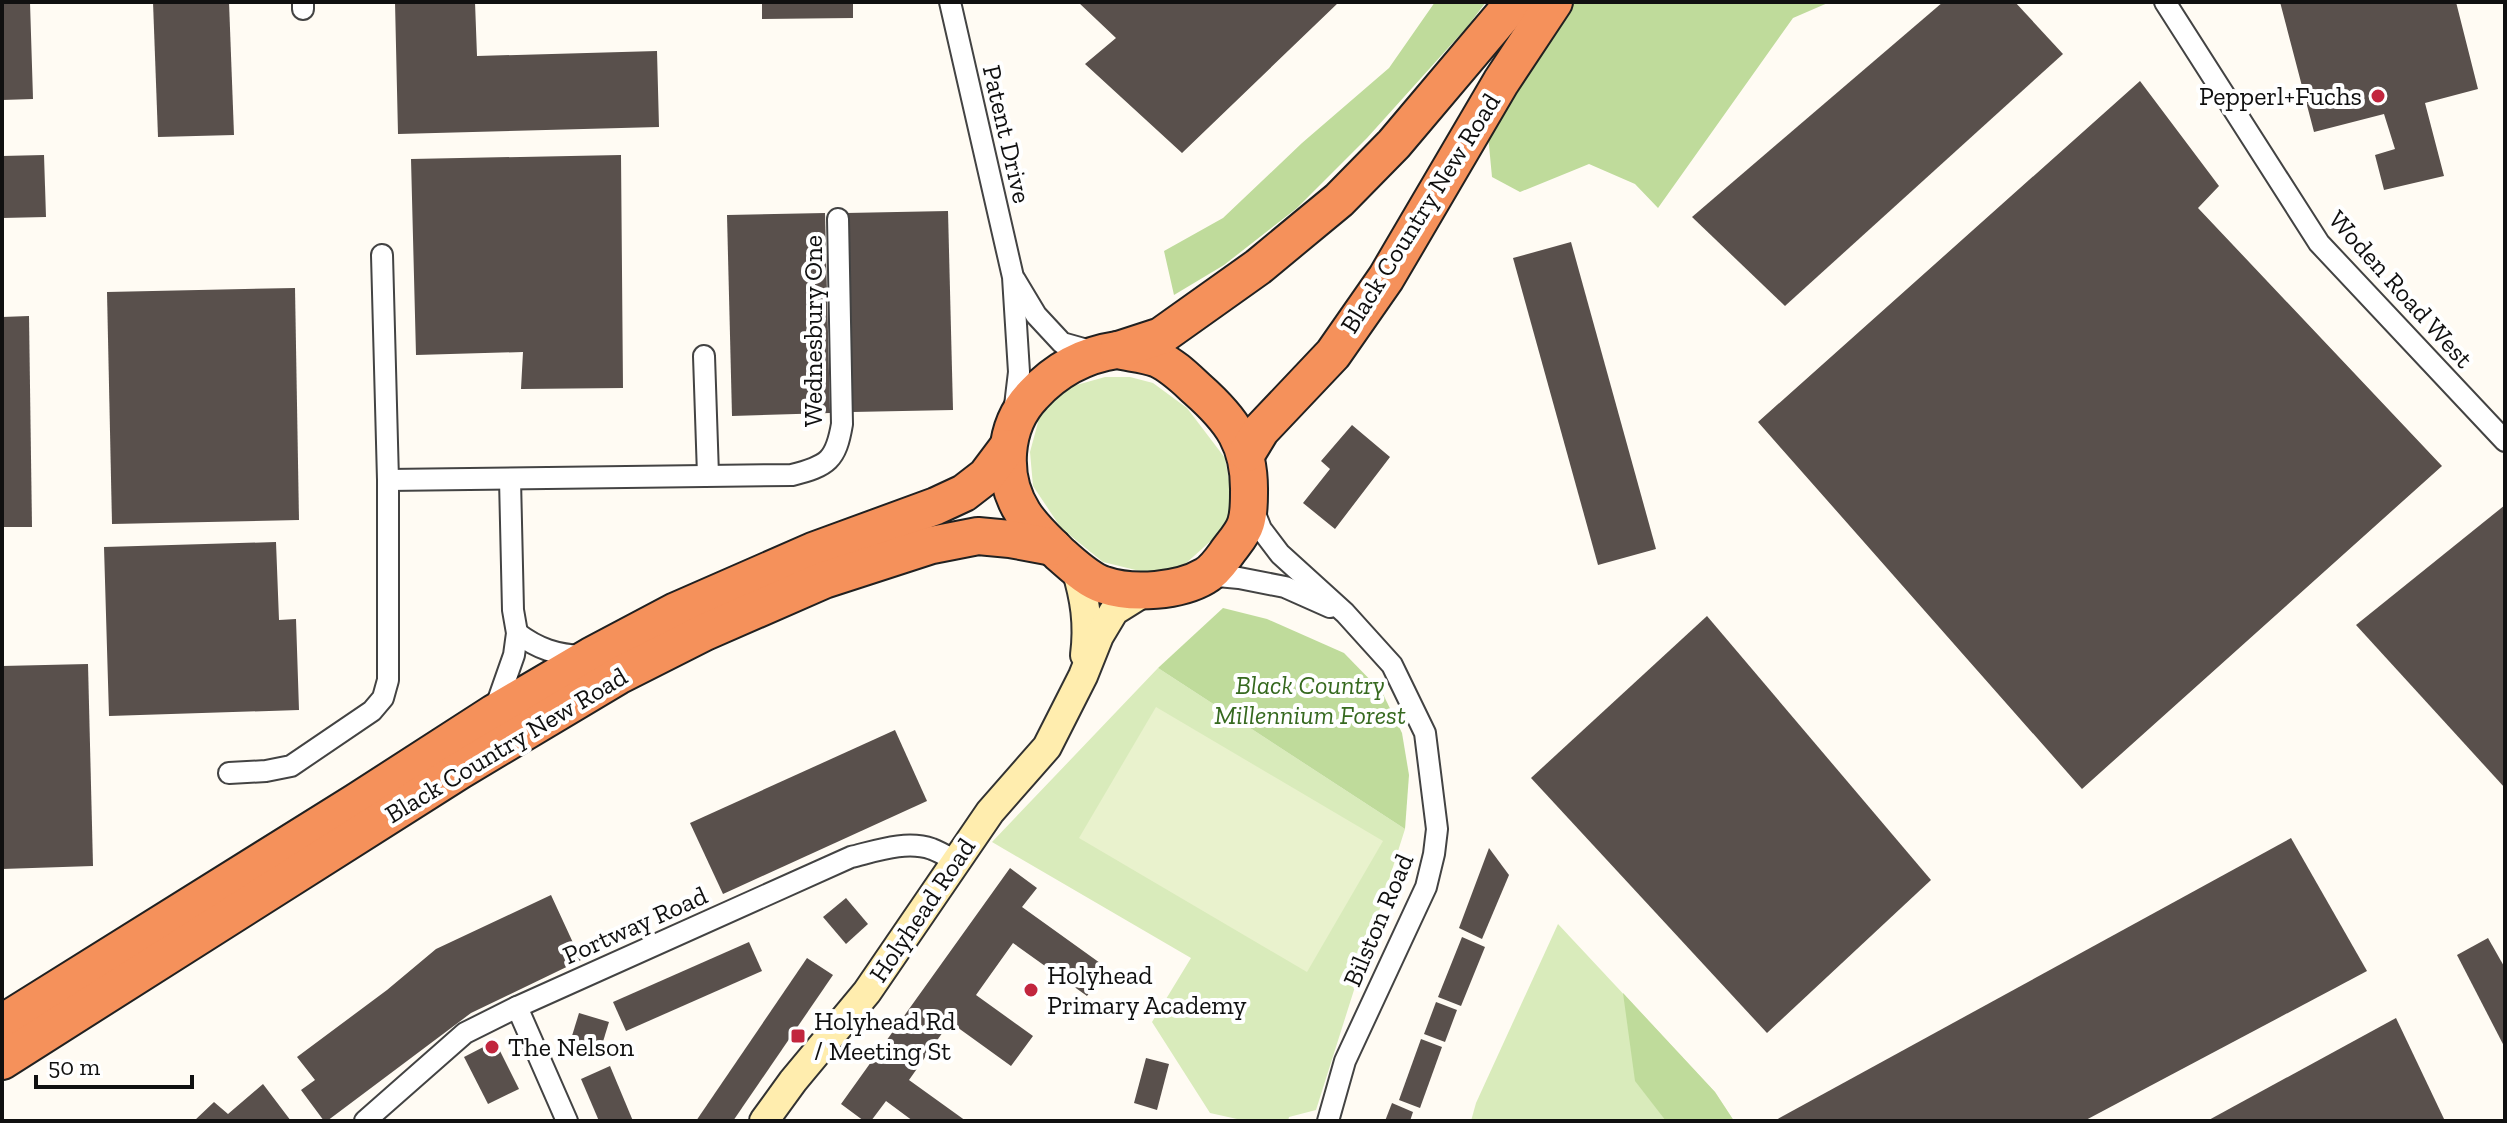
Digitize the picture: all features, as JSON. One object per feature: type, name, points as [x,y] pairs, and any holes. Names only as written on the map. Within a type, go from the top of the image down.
[{"type":"highway","name":"Black Country New Road","points":[[1107,352],[1161,336],[1258,267],[1339,200],[1394,144],[1514,2]]},
{"type":"highway","name":"Black Country New Road","points":[[1247,453],[1261,430],[1333,354],[1386,278],[1501,82],[1554,2]]},
{"type":"highway","points":[[1107,352],[1157,359],[1175,369],[1230,422],[1247,453],[1249,498],[1246,524],[1220,562],[1207,575],[1175,587],[1146,591],[1104,585],[1065,558],[1022,512],[1008,467],[1010,437],[1027,400],[1045,381],[1070,364],[1107,352]]},
{"type":"highway","name":"Black Country New Road","points":[[8,1017],[494,713],[591,656],[676,611],[799,557],[956,496],[986,476],[1010,437]]},
{"type":"highway","name":"Black Country New Road","points":[[2,1061],[498,747],[618,676],[705,632],[824,580],[932,545],[978,536],[1010,539],[1065,558]]},
{"type":"street","name":"Patent Drive","points":[[950,2],[1013,277],[1019,372],[1010,437]]},
{"type":"street","name":"Woden Road West","points":[[2165,2],[2319,243],[2505,441]]},
{"type":"street","name":"Wednesbury One","points":[[388,480],[792,475],[817,469],[831,459],[839,444],[842,424],[838,219]]},
{"type":"street","points":[[229,773],[291,766],[372,711],[383,698],[388,680],[388,480],[382,255]]},
{"type":"street","name":"Patent Drive","points":[[1013,277],[1036,315],[1062,343],[1107,352]]},
{"type":"street","points":[[704,356],[708,475]]},
{"type":"street","points":[[494,713],[509,674],[517,633],[513,610],[510,479]]},
{"type":"street","name":"Bilston Road","points":[[1249,498],[1268,540],[1345,613],[1392,665],[1425,733],[1437,829],[1426,887],[1345,1061],[1328,1121]]},
{"type":"street","points":[[1065,558],[1085,600],[1087,637],[1078,687]]},
{"type":"street","name":"Bilston Road","points":[[1207,575],[1285,587],[1345,613]]},
{"type":"street","name":"Holyhead Road","points":[[764,1121],[867,992],[990,812],[1033,738],[1078,687],[1099,636],[1114,611],[1146,591]]},
{"type":"street","points":[[517,633],[550,652],[591,656]]},
{"type":"street","name":"Portway Road","points":[[365,1121],[465,1033],[851,857],[892,847],[914,846],[932,849],[955,861]]},
{"type":"street","points":[[517,1007],[567,1121]]},
{"type":"green space","points":[[1435,2],[1486,2],[1367,138],[1297,208],[1224,265],[1174,295],[1164,251],[1223,218],[1302,143],[1389,68]]},
{"type":"green space","points":[[1574,2],[1830,2],[1793,18],[1658,208],[1635,184],[1589,164],[1520,192],[1492,177],[1488,135]]},
{"type":"green space","points":[[1105,377],[1130,377],[1153,383],[1187,408],[1225,458],[1233,503],[1225,528],[1183,566],[1152,574],[1103,562],[1061,528],[1033,486],[1030,452],[1041,411],[1073,386]]},
{"type":"green space","name":"Black Country Millennium Forest","points":[[1223,608],[1267,619],[1344,653],[1382,692],[1402,733],[1409,775],[1405,829],[1158,668]]},
{"type":"green space","points":[[1158,668],[1405,829],[1316,1110],[1289,1117],[1288,1121],[1246,1121],[1210,1113],[1152,1022],[1191,958],[992,842]]},
{"type":"green space","points":[[1156,707],[1383,841],[1307,972],[1079,838]]},
{"type":"green space","points":[[1558,924],[1715,1092],[1734,1121],[1471,1121],[1476,1103]]},
{"type":"green space","points":[[1623,993],[1715,1092],[1734,1121],[1666,1121],[1635,1081]]},
{"type":"building","points":[[2,2],[30,2],[33,99],[2,100]]},
{"type":"building","points":[[153,2],[229,2],[234,135],[158,137]]},
{"type":"building","points":[[395,2],[475,2],[477,56],[657,51],[659,127],[398,134]]},
{"type":"building","points":[[762,2],[853,2],[853,18],[762,19]]},
{"type":"building","points":[[1078,2],[1339,2],[1182,153],[1085,64],[1116,38]]},
{"type":"building","points":[[1943,2],[2015,2],[2063,54],[1785,306],[1692,217]]},
{"type":"building","name":"Pepperl+Fuchs","points":[[2280,2],[2456,2],[2478,89],[2425,103],[2444,176],[2384,190],[2375,155],[2395,149],[2384,114],[2314,132]]},
{"type":"building","points":[[2140,81],[2219,186],[2198,208],[2442,466],[2082,789],[1758,422]]},
{"type":"building","points":[[44,155],[46,217],[2,218],[2,156]]},
{"type":"building","points":[[621,155],[623,388],[521,389],[523,352],[416,355],[411,159]]},
{"type":"building","points":[[948,211],[953,410],[852,412],[846,213]]},
{"type":"building","points":[[825,213],[830,413],[732,416],[727,215]]},
{"type":"building","points":[[1571,242],[1656,549],[1598,565],[1513,258]]},
{"type":"building","points":[[295,288],[299,520],[112,524],[107,292]]},
{"type":"building","points":[[29,316],[32,527],[2,527],[2,317]]},
{"type":"building","points":[[1352,425],[1390,457],[1335,529],[1303,503],[1330,469],[1321,461]]},
{"type":"building","points":[[2505,505],[2505,788],[2356,625]]},
{"type":"building","points":[[276,542],[279,620],[296,619],[299,710],[109,716],[104,547]]},
{"type":"building","points":[[1707,616],[1931,880],[1767,1033],[1531,778]]},
{"type":"building","points":[[88,664],[93,866],[2,869],[2,666]]},
{"type":"building","points":[[895,730],[927,801],[723,894],[690,823]]},
{"type":"building","points":[[2291,838],[2367,971],[2084,1121],[1774,1121]]},
{"type":"building","points":[[1489,848],[1509,875],[1482,939],[1459,928]]},
{"type":"building","points":[[1010,868],[1037,888],[1022,907],[1107,968],[1087,996],[1013,943],[976,995],[1033,1036],[1011,1066],[950,1022],[909,1080],[966,1121],[913,1121],[886,1101],[871,1121],[864,1121],[841,1104]]},
{"type":"building","points":[[551,895],[581,960],[471,1013],[324,1121],[301,1090],[315,1080],[297,1057],[436,949]]},
{"type":"building","points":[[846,898],[868,924],[846,944],[823,917]]},
{"type":"building","points":[[1462,937],[1485,947],[1461,1006],[1438,997]]},
{"type":"building","points":[[2488,938],[2505,968],[2505,1048],[2457,955]]},
{"type":"building","points":[[749,942],[762,971],[626,1031],[613,1002]]},
{"type":"building","points":[[807,958],[833,975],[733,1121],[696,1121]]},
{"type":"building","points":[[1436,1002],[1457,1010],[1445,1042],[1424,1034]]},
{"type":"building","points":[[579,1013],[609,1022],[598,1058],[568,1049]]},
{"type":"building","points":[[2396,1018],[2445,1121],[2207,1121]]},
{"type":"building","points":[[1421,1039],[1442,1047],[1420,1108],[1399,1100]]},
{"type":"building","points":[[495,1041],[519,1089],[488,1104],[464,1057]]},
{"type":"building","points":[[1146,1058],[1169,1064],[1157,1110],[1134,1103]]},
{"type":"building","points":[[610,1066],[633,1121],[599,1121],[581,1079]]},
{"type":"building","points":[[263,1084],[291,1121],[194,1121],[214,1102],[228,1114]]},
{"type":"building","points":[[1392,1103],[1413,1112],[1410,1121],[1385,1121]]},
{"type":"place","name":"Pepperl+Fuchs","points":[[2378,96]]},
{"type":"place","name":"Holyhead Primary Academy","points":[[1031,990]]},
{"type":"place","name":"Holyhead Rd / Meeting St","points":[[798,1036]]},
{"type":"place","name":"The Nelson","points":[[492,1047]]}]
